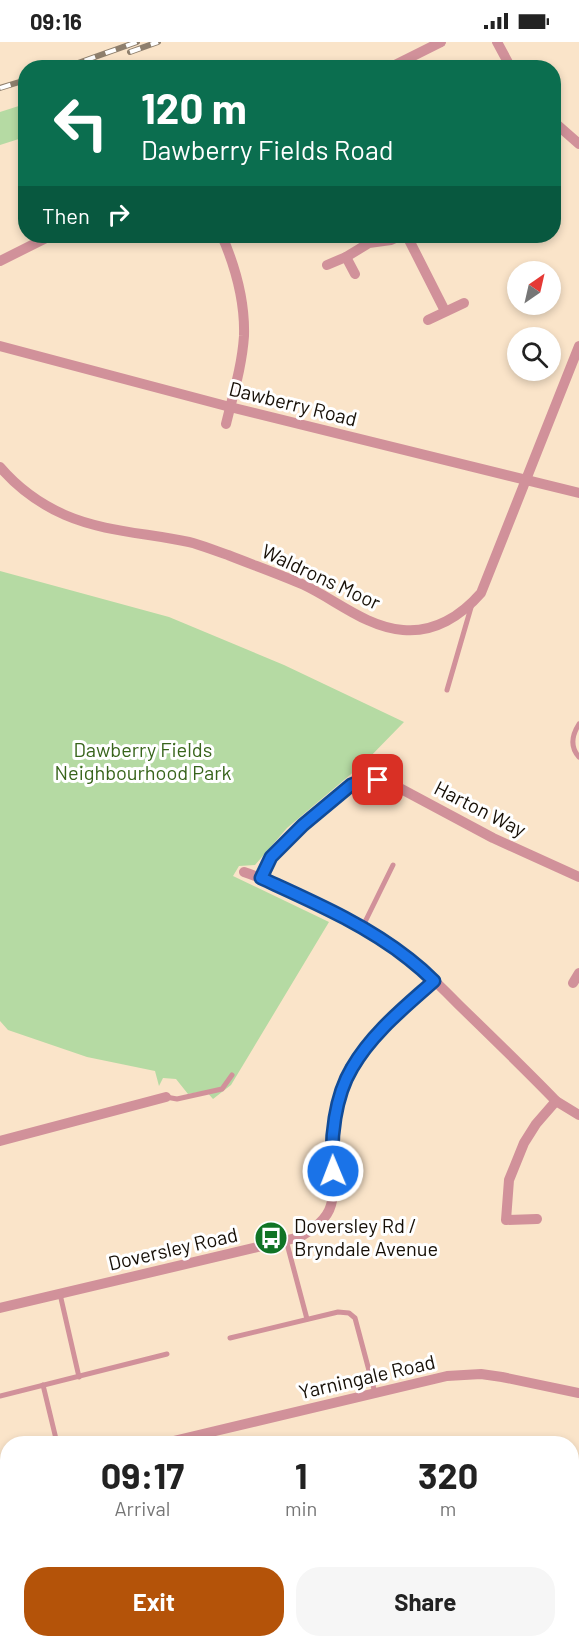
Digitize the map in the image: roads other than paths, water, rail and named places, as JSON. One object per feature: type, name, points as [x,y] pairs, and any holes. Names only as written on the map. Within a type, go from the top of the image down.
[{"type":"street","points":[[405,60],[441,42]]},
{"type":"street","points":[[497,42],[507,60]]},
{"type":"street","points":[[561,128],[579,144]]},
{"type":"street","points":[[0,261],[36,243]]},
{"type":"street","points":[[224,243],[239,287],[244,336],[238,375],[226,423]]},
{"type":"street","points":[[327,265],[369,243]]},
{"type":"street","points":[[411,243],[445,311]]},
{"type":"street","points":[[346,257],[355,274]]},
{"type":"street","points":[[429,320],[464,303]]},
{"type":"street","name":"Waldrons Moor","points":[[0,467],[12,481],[35,499],[64,515],[94,526],[191,542],[304,585],[374,624],[401,630],[437,626],[455,617],[473,603],[481,593],[579,345]]},
{"type":"street","name":"Dawberry Road","points":[[0,346],[230,407],[579,493]]},
{"type":"street","name":"Harton Way","points":[[261,878],[271,857],[303,825],[351,785],[361,781],[378,780],[392,784],[493,838],[579,877]]},
{"type":"street","points":[[244,872],[308,900],[362,928],[408,958],[556,1101],[579,1116]]},
{"type":"street","points":[[573,983],[579,973]]},
{"type":"street","name":"Doversley Road","points":[[0,1308],[300,1237],[317,1226],[331,1206],[334,1186],[333,1127],[350,1070],[363,1051],[390,1021],[434,981]]},
{"type":"street","points":[[0,1141],[166,1097]]},
{"type":"street","points":[[537,1219],[506,1220],[509,1180],[524,1143],[536,1124],[556,1101]]},
{"type":"street","name":"Yarningale Road","points":[[194,1436],[447,1376],[481,1374],[579,1393]]},
{"type":"lane","points":[[447,690],[473,603]]},
{"type":"lane","points":[[579,724],[572,742],[576,755],[579,757]]},
{"type":"lane","points":[[362,928],[393,864]]},
{"type":"lane","points":[[166,1097],[177,1100],[222,1089],[232,1075]]},
{"type":"lane","points":[[286,1240],[307,1319]]},
{"type":"lane","points":[[60,1294],[79,1377]]},
{"type":"lane","points":[[230,1338],[345,1312],[353,1316],[375,1393]]},
{"type":"lane","points":[[0,1396],[167,1354]]},
{"type":"lane","points":[[43,1385],[55,1436]]},
{"type":"railway","points":[[86,60],[137,42]]},
{"type":"railway","points":[[130,52],[158,42]]},
{"type":"railway","points":[[0,88],[18,82]]},
{"type":"place","name":"Doversley Rd / Bryndale Avenue","points":[[271,1238]]},
{"type":"park label","name":"Dawberry Fields Neighbourhood Park","points":[[143,762]]}]
